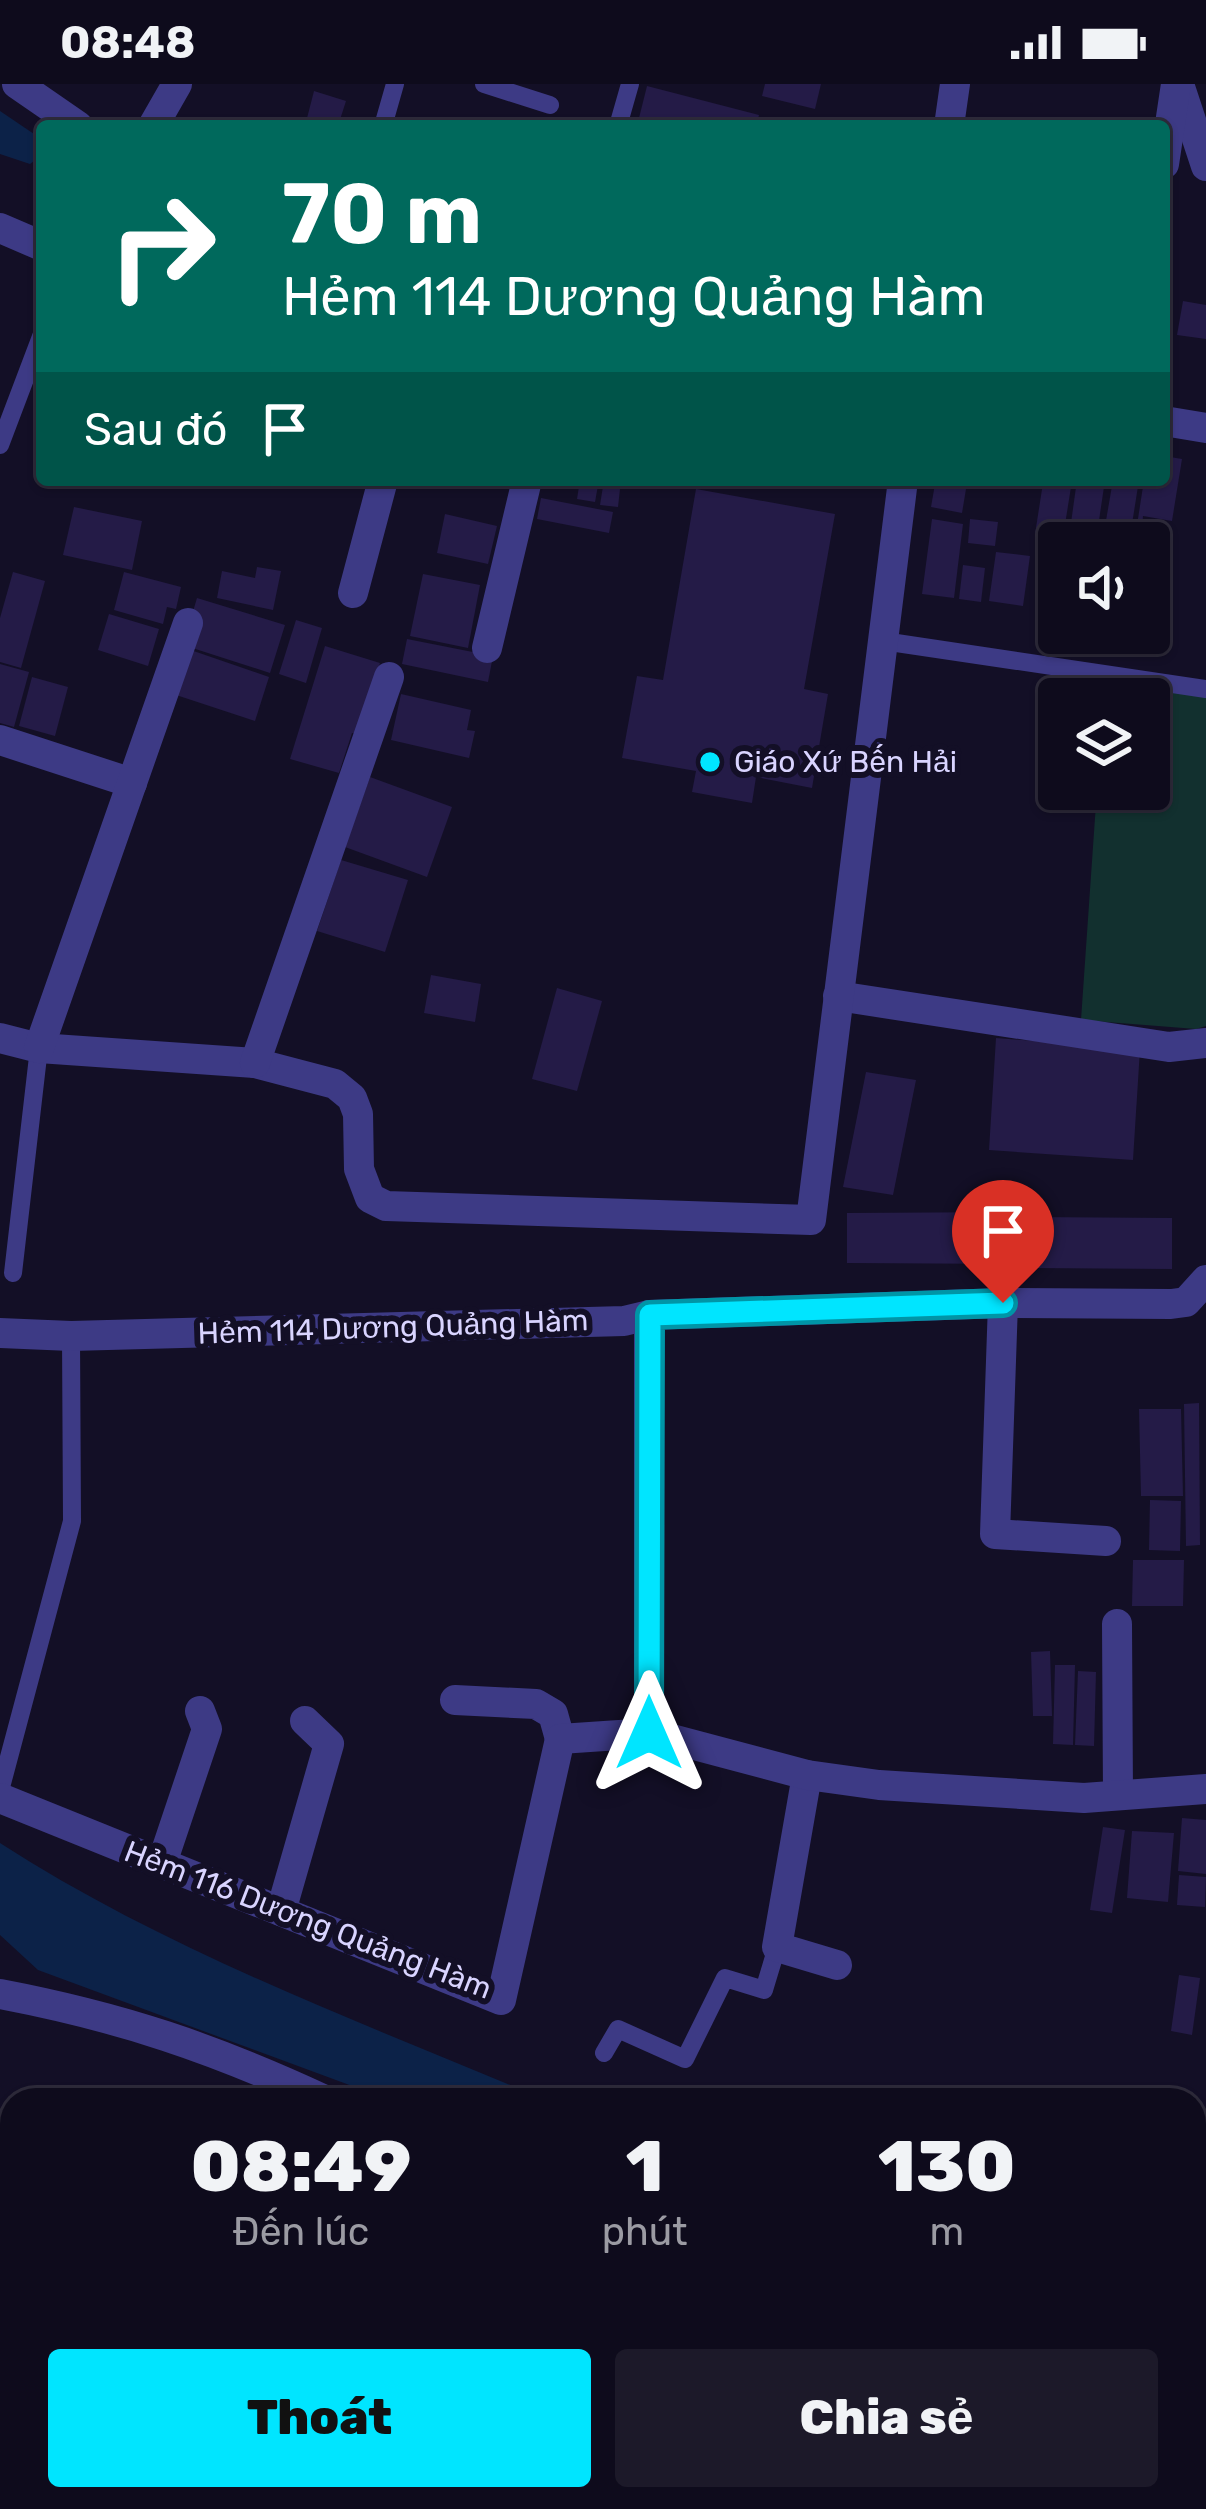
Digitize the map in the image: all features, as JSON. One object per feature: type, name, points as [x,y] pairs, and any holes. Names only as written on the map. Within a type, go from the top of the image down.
[{"type":"street","points":[[17,84],[69,120]]},
{"type":"street","points":[[157,120],[177,84]]},
{"type":"street","points":[[950,120],[955,84]]},
{"type":"street","points":[[1170,130],[1178,84]]},
{"type":"street","points":[[1178,84],[1206,166]]},
{"type":"street","points":[[0,227],[36,243]]},
{"type":"street","points":[[1170,422],[1206,428]]},
{"type":"street","points":[[353,592],[381,486]]},
{"type":"street","points":[[488,648],[526,486]]},
{"type":"street","points":[[0,1038],[40,1048],[254,1063],[335,1084],[352,1099],[358,1114],[359,1169],[370,1198],[386,1206],[811,1220],[902,486]]},
{"type":"street","points":[[40,1048],[188,623]]},
{"type":"street","points":[[254,1063],[388,677]]},
{"type":"street","points":[[0,740],[132,783]]},
{"type":"street","points":[[838,996],[1169,1047],[1206,1043]]},
{"type":"street","name":"Hẻm 114 Dương Quảng Hàm","points":[[0,1333],[71,1336],[624,1321],[650,1315],[1003,1303],[1171,1304],[1186,1302],[1206,1280]]},
{"type":"street","points":[[1003,1303],[995,1534],[1106,1541]]},
{"type":"street","points":[[649,1733],[650,1315]]},
{"type":"street","points":[[1118,1624],[1118,1794]]},
{"type":"street","points":[[454,1700],[536,1704],[553,1714],[560,1738],[649,1733],[807,1775],[879,1784],[1084,1798],[1206,1790]]},
{"type":"street","points":[[162,1863],[207,1729],[200,1712]]},
{"type":"street","points":[[280,1911],[328,1744],[305,1721]]},
{"type":"street","name":"Hẻm 116 Dương Quảng Hàm","points":[[0,1794],[500,2000],[560,1738]]},
{"type":"street","points":[[807,1775],[777,1947],[837,1966]]},
{"type":"street","points":[[0,1994],[82,2009],[190,2041],[298,2088]]},
{"type":"lane","points":[[385,120],[395,84]]},
{"type":"lane","points":[[484,84],[550,105]]},
{"type":"lane","points":[[620,120],[630,84]]},
{"type":"lane","points":[[0,445],[36,350]]},
{"type":"lane","points":[[883,640],[1206,689]]},
{"type":"lane","points":[[13,1273],[40,1048]]},
{"type":"lane","points":[[0,1794],[72,1521],[71,1336]]},
{"type":"lane","points":[[604,2053],[618,2029],[685,2059],[725,1978],[764,1990],[777,1947]]},
{"type":"green space","points":[[1170,691],[1206,696],[1206,1026],[1081,1020],[1096,810],[1170,810]]},
{"type":"water","points":[[0,111],[34,134],[36,159],[30,164],[0,154]]},
{"type":"water","points":[[0,1843],[198,1952],[517,2088],[358,2088],[38,1970],[0,1935]]},
{"type":"building","points":[[765,84],[821,84],[815,109],[762,96]]},
{"type":"building","points":[[647,86],[759,115],[758,120],[638,120]]},
{"type":"building","points":[[314,91],[346,101],[340,120],[307,120]]},
{"type":"building","points":[[1183,301],[1206,305],[1206,339],[1177,335]]},
{"type":"building","points":[[1170,457],[1182,459],[1172,521],[1143,516],[1143,522],[1137,522],[1143,486],[1170,486]]},
{"type":"building","points":[[579,486],[598,486],[595,502],[577,499]]},
{"type":"building","points":[[603,486],[620,486],[618,507],[600,505]]},
{"type":"building","points":[[935,486],[966,489],[962,513],[931,507]]},
{"type":"building","points":[[1043,486],[1071,487],[1065,522],[1038,522],[1035,534]]},
{"type":"building","points":[[1076,486],[1104,486],[1099,522],[1071,522]]},
{"type":"building","points":[[1112,486],[1138,486],[1132,522],[1106,522]]},
{"type":"building","points":[[696,489],[835,514],[804,689],[828,694],[812,788],[756,777],[752,803],[692,792],[696,771],[622,758],[637,676],[663,680]]},
{"type":"building","points":[[541,498],[613,512],[609,533],[537,519]]},
{"type":"building","points":[[74,507],[142,521],[132,570],[63,555]]},
{"type":"building","points":[[445,514],[497,526],[488,564],[437,553]]},
{"type":"building","points":[[932,519],[963,524],[954,598],[922,594]]},
{"type":"building","points":[[970,519],[998,522],[995,546],[968,543]]},
{"type":"building","points":[[996,552],[1030,556],[1023,606],[989,601]]},
{"type":"building","points":[[963,565],[985,568],[981,602],[959,599]]},
{"type":"building","points":[[257,567],[281,571],[273,610],[217,598],[222,571],[255,578]]},
{"type":"building","points":[[13,572],[45,581],[21,668],[0,662],[0,618]]},
{"type":"building","points":[[124,572],[181,587],[176,609],[167,607],[163,624],[114,610]]},
{"type":"building","points":[[423,574],[480,585],[468,648],[410,636]]},
{"type":"building","points":[[197,598],[285,625],[270,673],[183,645]]},
{"type":"building","points":[[109,614],[159,629],[148,666],[98,650]]},
{"type":"building","points":[[296,620],[322,628],[306,683],[279,674]]},
{"type":"building","points":[[407,639],[493,656],[488,682],[402,664]]},
{"type":"building","points":[[325,646],[380,663],[358,734],[352,733],[339,773],[290,759]]},
{"type":"building","points":[[182,647],[269,677],[255,721],[167,692]]},
{"type":"building","points":[[0,664],[29,672],[14,727],[0,723]]},
{"type":"building","points":[[32,677],[68,687],[55,736],[19,726]]},
{"type":"building","points":[[401,694],[471,710],[467,730],[475,731],[469,758],[391,740]]},
{"type":"building","points":[[370,777],[452,807],[427,877],[345,847]]},
{"type":"building","points":[[341,860],[408,880],[385,952],[317,931]]},
{"type":"building","points":[[431,975],[481,984],[475,1022],[424,1013]]},
{"type":"building","points":[[557,988],[602,1001],[577,1091],[532,1079]]},
{"type":"building","points":[[996,1038],[1140,1049],[1133,1160],[989,1150]]},
{"type":"building","points":[[866,1072],[916,1080],[893,1195],[843,1187]]},
{"type":"building","points":[[1021,1212],[1021,1264],[847,1263],[847,1213]]},
{"type":"building","points":[[1029,1217],[1172,1218],[1172,1269],[1029,1268]]},
{"type":"building","points":[[1199,1403],[1200,1545],[1186,1546],[1184,1404]]},
{"type":"building","points":[[1139,1409],[1181,1409],[1183,1496],[1141,1496]]},
{"type":"building","points":[[1150,1500],[1181,1501],[1180,1551],[1149,1550]]},
{"type":"building","points":[[1133,1560],[1184,1560],[1183,1606],[1132,1606]]},
{"type":"building","points":[[1050,1651],[1052,1716],[1033,1716],[1031,1652]]},
{"type":"building","points":[[1055,1665],[1075,1665],[1073,1745],[1053,1744]]},
{"type":"building","points":[[1078,1671],[1096,1672],[1094,1746],[1075,1745]]},
{"type":"building","points":[[1182,1818],[1206,1820],[1206,1874],[1178,1871]]},
{"type":"building","points":[[1103,1827],[1125,1830],[1112,1913],[1090,1910]]},
{"type":"building","points":[[1132,1831],[1174,1833],[1168,1902],[1127,1898]]},
{"type":"building","points":[[1179,1875],[1206,1877],[1205,1907],[1177,1905]]},
{"type":"building","points":[[1179,1975],[1200,1978],[1192,2035],[1171,2031]]},
{"type":"place","name":"Giáo Xứ Bến Hải","points":[[710,762]]},
{"type":"route","points":[[649,1733],[650,1315],[1003,1303]]}]
